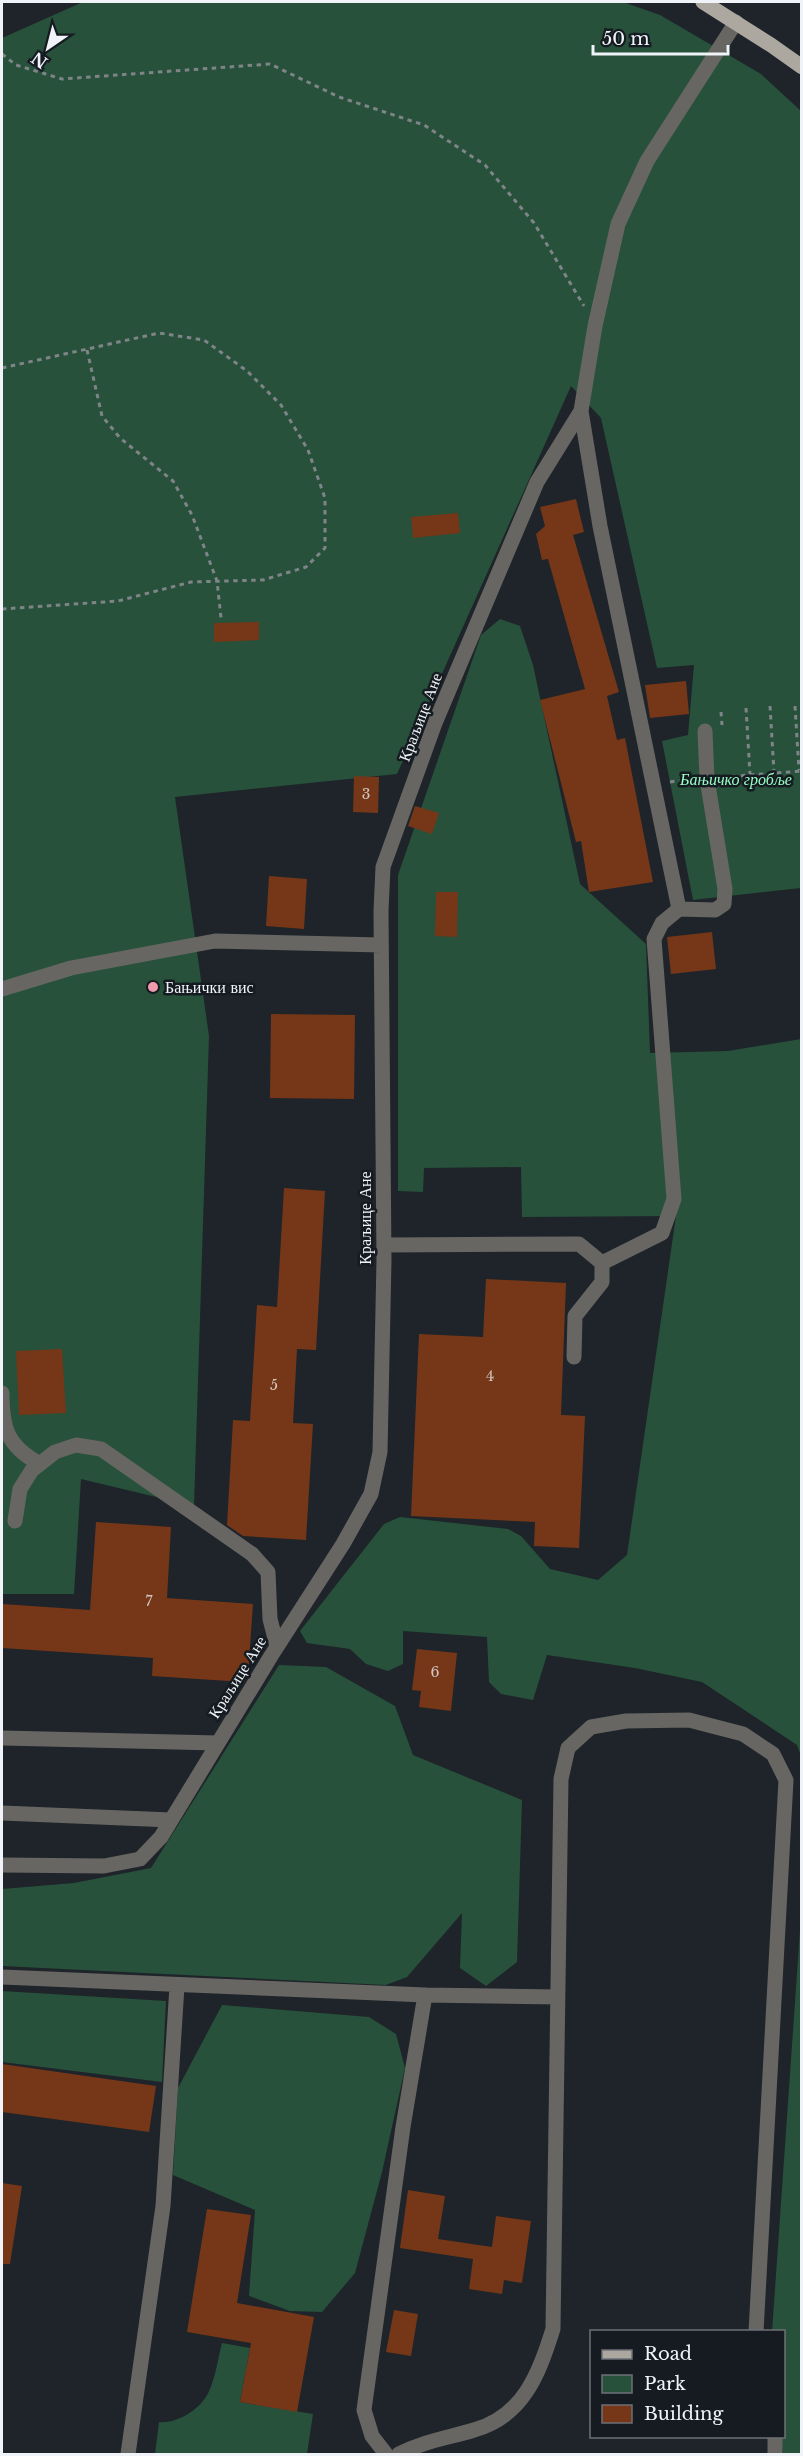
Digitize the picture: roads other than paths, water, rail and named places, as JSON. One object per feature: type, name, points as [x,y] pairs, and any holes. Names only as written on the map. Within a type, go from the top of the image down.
[{"type":"main road","points":[[703,2],[801,67]]},
{"type":"street","points":[[679,909],[600,526],[581,411],[595,326],[618,224],[647,161],[736,22]]},
{"type":"street","name":"Краљице Ане","points":[[2,1865],[104,1866],[140,1860],[171,1820],[277,1646],[343,1544],[371,1494],[380,1452],[384,1245],[381,945],[383,867],[435,723],[537,482],[581,411]]},
{"type":"street","points":[[602,1263],[662,1233],[674,1199],[654,939],[662,923],[679,909],[715,910],[724,904],[725,889],[707,777],[705,731]]},
{"type":"street","points":[[2,989],[71,968],[215,941],[381,945]]},
{"type":"street","points":[[384,1245],[579,1244],[602,1263]]},
{"type":"street","points":[[574,1357],[575,1316],[602,1282],[602,1263]]},
{"type":"street","points":[[2,1392],[2,1416],[10,1441],[25,1456],[40,1464]]},
{"type":"street","points":[[15,1521],[21,1489],[32,1470],[55,1452],[76,1445],[101,1449],[252,1554],[268,1572],[270,1619],[277,1646]]},
{"type":"street","points":[[399,2454],[431,2440],[493,2424],[528,2394],[539,2373],[553,2329],[561,1779],[568,1748],[591,1727],[626,1721],[689,1720],[743,1734],[773,1754],[786,1780],[756,2330]]},
{"type":"street","points":[[2,1738],[218,1743]]},
{"type":"street","points":[[2,1813],[171,1820]]},
{"type":"street","points":[[2,1977],[425,1995],[557,1997]]},
{"type":"street","points":[[128,2454],[163,2206],[177,1986]]},
{"type":"street","points":[[386,2454],[372,2436],[364,2410],[401,2138],[425,1995]]},
{"type":"street","points":[[775,2438],[775,2454]]},
{"type":"place","name":"Бањички вис","points":[[153,987]]},
{"type":"park label","name":"Бањичко гробље","points":[[736,779]]}]
